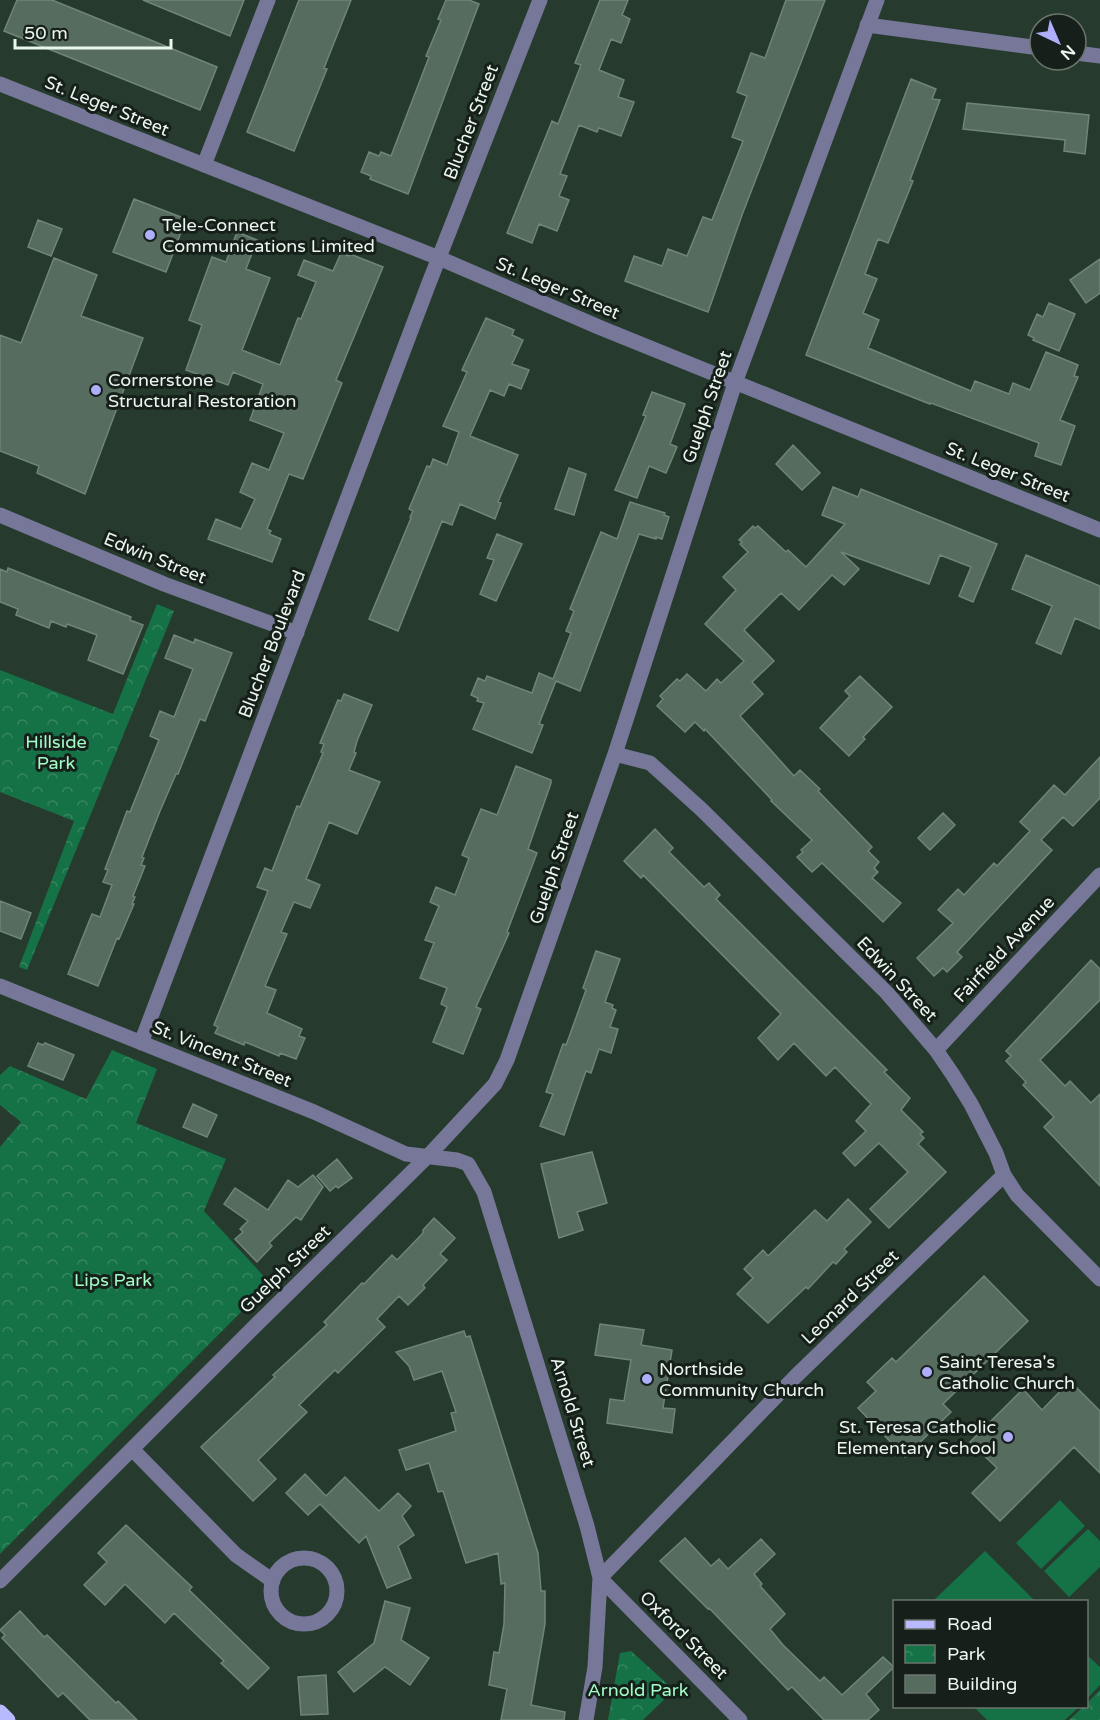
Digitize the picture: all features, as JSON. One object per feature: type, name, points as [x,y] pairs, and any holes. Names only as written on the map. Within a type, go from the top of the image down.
[{"type":"main road","points":[[0,1712],[8,1720]]},
{"type":"street","points":[[204,165],[268,0]]},
{"type":"street","name":"Blucher Street","points":[[439,258],[540,0]]},
{"type":"street","name":"Guelph Street","points":[[0,1581],[429,1155],[495,1084],[507,1060],[615,754],[735,383],[877,0]]},
{"type":"street","points":[[867,26],[1028,46]]},
{"type":"street","name":"St. Leger Street","points":[[0,84],[439,258],[735,383],[1100,529]]},
{"type":"street","name":"Blucher Boulevard","points":[[141,1043],[439,258]]},
{"type":"street","name":"Edwin Street","points":[[0,515],[164,584],[297,633]]},
{"type":"street","name":"Edwin Street","points":[[615,754],[650,763],[702,810],[887,993],[936,1050],[971,1104],[996,1153],[1004,1175],[1017,1195],[1100,1279]]},
{"type":"street","name":"Fairfield Avenue","points":[[936,1050],[1100,875]]},
{"type":"street","name":"St. Vincent Street","points":[[0,986],[314,1112],[406,1154],[429,1155]]},
{"type":"street","name":"Arnold Street","points":[[429,1155],[468,1164],[484,1192],[587,1526],[600,1578],[596,1667],[586,1720]]},
{"type":"street","name":"Leonard Street","points":[[600,1578],[796,1376],[1004,1175]]},
{"type":"street","points":[[132,1449],[236,1555],[273,1581]]},
{"type":"street","points":[[306,1558],[317,1561],[327,1567],[334,1577],[337,1588],[336,1600],[331,1610],[316,1622],[295,1623],[285,1618],[277,1609],[272,1592],[273,1581],[286,1564],[306,1558]]},
{"type":"street","name":"Oxford Street","points":[[600,1578],[740,1720]]},
{"type":"green space","name":"Hillside Park","points":[[157,604],[174,611],[27,970],[19,967],[74,821],[0,792],[0,670],[113,714]]},
{"type":"green space","name":"Lips Park","points":[[112,1050],[157,1069],[136,1123],[226,1159],[204,1211],[270,1283],[0,1554],[0,1147],[21,1122],[0,1105],[0,1075],[10,1066],[86,1099]]},
{"type":"green space","points":[[1060,1500],[1085,1526],[1041,1569],[1016,1543]]},
{"type":"green space","points":[[1088,1529],[1100,1541],[1100,1567],[1069,1597],[1044,1571]]},
{"type":"green space","points":[[985,1551],[1034,1600],[934,1600]]},
{"type":"green space","name":"Arnold Park","points":[[631,1651],[674,1690],[643,1720],[608,1720],[620,1653]]},
{"type":"green space","points":[[1088,1656],[1100,1667],[1100,1685],[1088,1698]]},
{"type":"green space","points":[[1100,1690],[1100,1720],[1069,1720],[1082,1708],[1088,1708],[1088,1702]]},
{"type":"green space","points":[[975,1708],[1078,1708],[1065,1720],[987,1720]]},
{"type":"building","points":[[17,0],[52,0],[217,67],[200,110],[4,31]]},
{"type":"building","points":[[143,0],[244,0],[230,36]]},
{"type":"building","points":[[299,0],[351,0],[324,68],[327,69],[294,151],[247,132]]},
{"type":"building","points":[[446,0],[469,0],[479,4],[408,194],[370,179],[371,176],[361,172],[369,152],[379,156],[381,152],[391,156],[429,57],[426,56],[441,20],[438,19]]},
{"type":"building","points":[[600,0],[628,0],[622,15],[630,19],[621,43],[611,39],[599,70],[624,80],[618,97],[634,102],[621,136],[599,128],[597,132],[579,125],[560,174],[567,176],[559,196],[569,200],[557,231],[539,224],[532,243],[507,233],[552,121],[558,124],[581,65],[575,63]]},
{"type":"building","points":[[786,0],[825,0],[742,215],[708,312],[625,281],[634,256],[662,266],[668,249],[687,256],[703,217],[712,220],[743,141],[732,137],[747,96],[737,92],[751,53],[765,58]]},
{"type":"building","points":[[911,79],[936,89],[932,99],[940,100],[910,180],[913,181],[888,243],[878,239],[865,274],[877,279],[863,313],[879,320],[868,348],[971,391],[975,381],[1009,394],[1013,383],[1030,390],[1046,352],[1078,365],[1074,376],[1078,377],[1060,420],[1075,426],[1061,465],[1035,456],[1039,443],[930,404],[806,355]]},
{"type":"building","points":[[967,103],[1089,115],[1085,154],[1064,151],[1065,140],[963,129]]},
{"type":"building","name":"Tele-Connect Communications Limited","points":[[134,199],[186,219],[166,272],[113,252]]},
{"type":"building","points":[[38,220],[62,229],[51,256],[28,247]]},
{"type":"building","points":[[237,232],[257,240],[246,269],[270,278],[242,350],[280,365],[298,318],[301,319],[316,282],[298,275],[304,260],[333,271],[341,253],[349,256],[350,254],[383,267],[336,380],[342,383],[303,479],[289,474],[267,529],[271,531],[269,534],[281,539],[272,562],[208,539],[216,519],[241,529],[255,499],[240,492],[252,463],[269,470],[284,433],[250,420],[263,384],[233,372],[228,385],[186,370],[202,325],[189,320],[212,257],[226,262]]},
{"type":"building","points":[[54,258],[97,275],[81,316],[143,338],[85,494],[37,473],[39,466],[0,451],[0,335],[21,343]]},
{"type":"building","points":[[1100,259],[1100,293],[1086,303],[1070,280]]},
{"type":"building","points":[[1049,303],[1075,314],[1059,351],[1033,340],[1034,338],[1028,335],[1037,314],[1043,317]]},
{"type":"building","points":[[486,318],[514,330],[512,335],[523,340],[512,364],[529,370],[521,389],[509,384],[504,396],[490,390],[470,436],[518,455],[498,502],[501,503],[495,519],[460,504],[452,525],[442,521],[398,631],[369,619],[411,518],[413,511],[409,509],[427,466],[430,467],[433,459],[447,465],[459,432],[443,426],[467,372],[462,370]]},
{"type":"building","points":[[652,392],[685,404],[670,444],[677,447],[666,473],[649,466],[637,498],[615,490],[646,416],[643,415]]},
{"type":"building","points":[[793,445],[820,473],[802,490],[776,464]]},
{"type":"building","points":[[569,468],[586,474],[574,515],[555,509]]},
{"type":"building","points":[[833,487],[858,497],[861,489],[997,544],[973,602],[959,596],[971,567],[940,555],[929,584],[841,552],[859,569],[844,585],[832,575],[799,610],[781,593],[744,630],[774,661],[752,682],[763,694],[740,716],[794,776],[800,770],[872,847],[868,851],[879,862],[874,868],[878,872],[872,878],[901,903],[883,922],[822,863],[812,872],[797,857],[812,840],[771,801],[705,729],[704,731],[695,722],[685,732],[657,706],[663,699],[660,696],[677,679],[680,681],[687,674],[706,691],[717,679],[721,683],[744,661],[705,624],[736,590],[723,577],[748,552],[739,540],[753,526],[755,528],[758,526],[806,567],[845,524],[822,515]]},
{"type":"building","points":[[630,502],[665,513],[664,515],[669,517],[662,539],[639,534],[580,691],[556,681],[539,724],[543,725],[532,753],[473,729],[484,703],[477,701],[478,698],[471,695],[478,678],[485,681],[487,676],[532,693],[539,673],[553,679],[571,633],[566,631],[574,611],[570,609],[601,532],[617,539]]},
{"type":"building","points":[[497,534],[522,544],[496,601],[480,594],[494,560],[487,558]]},
{"type":"building","points":[[1026,555],[1100,586],[1100,629],[1075,618],[1061,654],[1036,643],[1052,606],[1012,589]]},
{"type":"building","points":[[8,568],[131,617],[130,620],[143,625],[123,674],[88,660],[97,635],[51,621],[49,628],[16,615],[18,609],[0,602],[0,569],[7,572]]},
{"type":"building","points":[[174,635],[194,643],[195,639],[232,653],[205,721],[200,719],[160,811],[142,857],[144,858],[141,865],[145,866],[133,896],[135,897],[132,904],[134,904],[119,939],[117,938],[98,986],[68,974],[92,914],[100,917],[112,885],[103,882],[108,870],[105,869],[127,811],[130,812],[159,740],[150,736],[160,711],[174,717],[193,669],[165,658]]},
{"type":"building","points":[[860,676],[892,707],[863,737],[865,739],[849,756],[820,728],[850,696],[845,691]]},
{"type":"building","points":[[344,694],[372,705],[357,741],[354,752],[356,753],[349,770],[380,782],[357,834],[329,822],[306,879],[320,885],[310,908],[294,902],[281,932],[287,934],[265,986],[276,990],[267,1013],[302,1029],[299,1036],[305,1038],[296,1059],[280,1053],[279,1056],[245,1042],[244,1045],[215,1033],[218,1027],[214,1025],[268,891],[257,887],[265,868],[272,871],[297,806],[300,807],[323,753],[321,752],[324,744],[320,743],[338,700],[341,701]]},
{"type":"building","points":[[1100,757],[1100,798],[1073,826],[1063,817],[1041,840],[1052,850],[957,952],[962,957],[947,972],[943,968],[934,976],[917,958],[953,923],[938,910],[958,889],[964,895],[994,863],[997,866],[1030,831],[1020,822],[1054,785],[1065,795]]},
{"type":"building","points":[[516,766],[551,780],[551,783],[528,849],[537,853],[507,932],[509,933],[476,1007],[481,1009],[463,1054],[433,1042],[447,1007],[441,1004],[447,988],[420,978],[434,943],[425,940],[439,906],[430,902],[436,887],[455,895],[469,858],[462,855],[481,809],[497,815]]},
{"type":"building","points":[[943,813],[955,825],[930,850],[918,838]]},
{"type":"building","points":[[655,829],[673,848],[669,852],[704,887],[709,883],[720,895],[716,899],[887,1070],[884,1072],[910,1098],[901,1110],[923,1132],[920,1134],[924,1138],[918,1144],[946,1172],[889,1228],[870,1209],[908,1172],[879,1143],[855,1166],[843,1153],[866,1131],[856,1121],[871,1104],[835,1067],[826,1076],[794,1043],[778,1060],[758,1038],[781,1014],[643,875],[641,878],[624,861]]},
{"type":"building","points":[[0,901],[31,913],[21,939],[0,931]]},
{"type":"building","points":[[596,951],[620,959],[605,1002],[613,1005],[612,1008],[616,1010],[610,1027],[618,1029],[611,1053],[599,1049],[591,1073],[586,1071],[564,1135],[540,1126],[553,1094],[546,1092],[586,990],[583,988]]},
{"type":"building","points":[[1091,960],[1100,969],[1100,1000],[1040,1060],[1065,1086],[1070,1081],[1091,1103],[1100,1094],[1100,1186],[1044,1127],[1054,1117],[1023,1085],[1026,1082],[1006,1061],[1011,1056],[1006,1051]]},
{"type":"building","points":[[38,1043],[43,1045],[45,1043],[74,1055],[63,1080],[28,1066]]},
{"type":"building","points":[[193,1104],[217,1115],[207,1137],[183,1127]]},
{"type":"building","points":[[592,1152],[607,1203],[577,1212],[583,1230],[559,1238],[541,1164]]},
{"type":"building","points":[[337,1159],[352,1178],[330,1191],[317,1176]]},
{"type":"building","points":[[313,1175],[323,1187],[301,1220],[296,1217],[269,1243],[272,1246],[257,1262],[235,1239],[243,1232],[240,1229],[248,1221],[224,1204],[235,1188],[268,1210],[288,1180],[298,1187]]},
{"type":"building","points":[[848,1199],[871,1222],[844,1249],[847,1252],[836,1264],[833,1262],[808,1289],[806,1287],[768,1323],[737,1294],[753,1278],[744,1269],[763,1250],[768,1256],[815,1210],[827,1221]]},
{"type":"building","points":[[434,1218],[455,1238],[440,1254],[447,1260],[408,1305],[399,1296],[377,1319],[385,1327],[338,1373],[335,1370],[299,1405],[307,1412],[258,1460],[276,1479],[253,1501],[201,1447],[327,1325],[324,1322],[362,1283],[364,1284],[392,1255],[397,1260]]},
{"type":"building","name":"Saint Teresa's Catholic Church","points":[[984,1276],[1028,1321],[943,1404],[951,1412],[905,1457],[858,1408],[876,1391],[867,1382],[892,1358],[896,1362]]},
{"type":"building","name":"Northside Community Church","points":[[600,1324],[644,1330],[641,1345],[672,1350],[663,1408],[675,1409],[672,1433],[607,1423],[610,1399],[624,1401],[631,1360],[595,1355]]},
{"type":"building","points":[[464,1331],[466,1337],[470,1336],[538,1553],[541,1591],[545,1591],[545,1624],[531,1705],[565,1712],[564,1720],[501,1720],[507,1689],[489,1685],[494,1652],[499,1653],[504,1624],[505,1583],[501,1584],[498,1553],[466,1563],[443,1491],[438,1492],[429,1463],[406,1470],[399,1450],[456,1431],[451,1413],[456,1412],[442,1371],[414,1380],[409,1366],[396,1352]]},
{"type":"building","points":[[1070,1381],[1100,1411],[1100,1473],[1074,1447],[1000,1521],[972,1493],[997,1468],[970,1442],[1023,1389],[1042,1410]]},
{"type":"building","points":[[305,1474],[326,1496],[345,1477],[379,1511],[398,1493],[411,1506],[402,1516],[414,1535],[398,1546],[411,1578],[387,1588],[366,1536],[359,1543],[320,1504],[308,1515],[286,1493]]},
{"type":"building","points":[[126,1525],[192,1587],[189,1590],[269,1668],[248,1689],[221,1663],[224,1661],[174,1613],[165,1623],[125,1584],[105,1605],[84,1585],[107,1562],[98,1553]]},
{"type":"building","points":[[685,1538],[711,1566],[719,1559],[728,1569],[761,1539],[775,1554],[754,1574],[762,1584],[760,1586],[785,1614],[770,1629],[820,1681],[824,1677],[842,1695],[883,1657],[893,1668],[866,1694],[879,1710],[868,1720],[824,1720],[792,1687],[788,1690],[660,1561]]},
{"type":"building","points":[[385,1601],[410,1608],[401,1640],[429,1658],[410,1685],[385,1667],[354,1692],[338,1672],[374,1643]]},
{"type":"building","points":[[20,1611],[44,1637],[47,1635],[116,1703],[118,1701],[137,1720],[90,1720],[63,1693],[58,1697],[2,1638],[5,1635],[0,1630]]},
{"type":"building","points":[[326,1675],[328,1714],[301,1715],[298,1677]]},
{"type":"place","name":"Tele-Connect Communications Limited","points":[[150,235]]},
{"type":"place","name":"Cornerstone Structural Restoration","points":[[96,390]]},
{"type":"place","name":"Saint Teresa's Catholic Church","points":[[927,1372]]},
{"type":"place","name":"Northside Community Church","points":[[647,1379]]},
{"type":"place","name":"St. Teresa Catholic Elementary School","points":[[1008,1437]]}]
